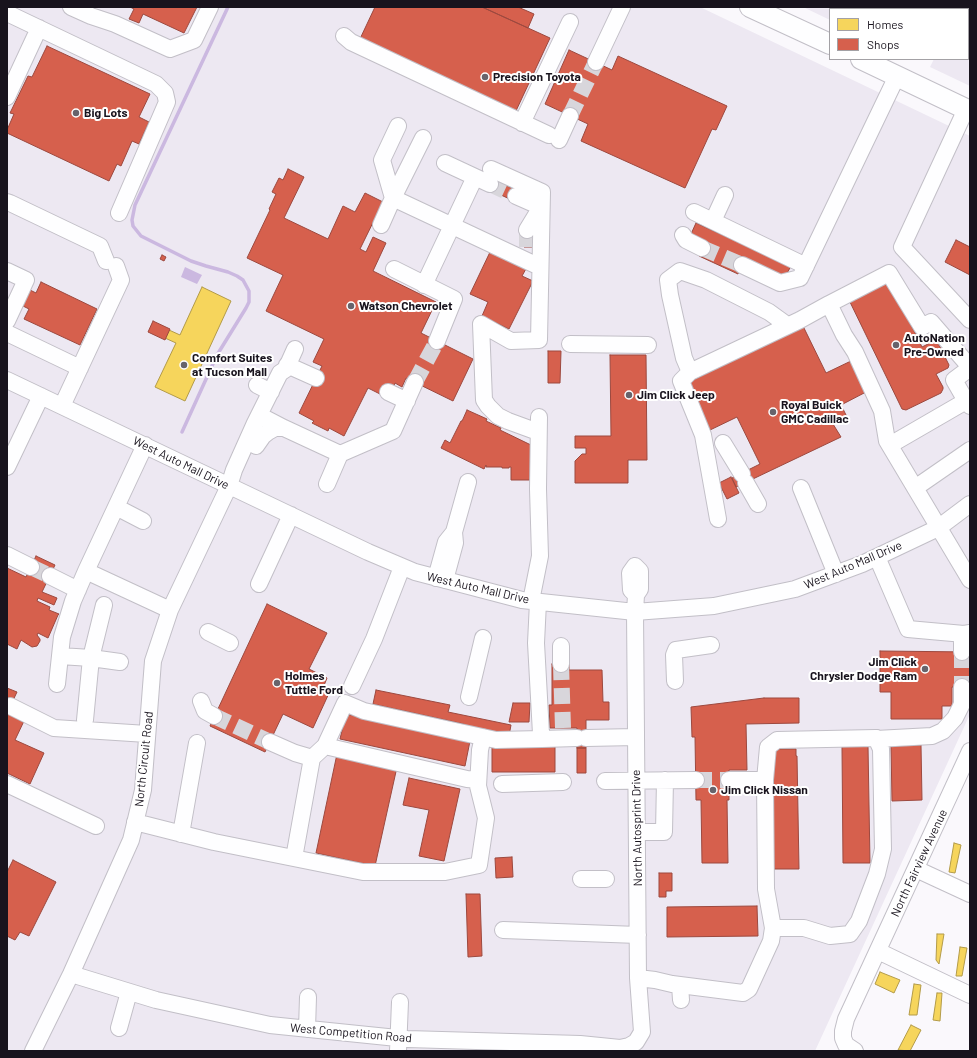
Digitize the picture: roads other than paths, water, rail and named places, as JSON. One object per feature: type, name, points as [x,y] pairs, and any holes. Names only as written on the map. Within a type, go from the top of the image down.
[{"type":"main road","points":[[750,7],[829,44]]},
{"type":"main road","points":[[863,60],[968,110]]},
{"type":"street","points":[[71,7],[115,24],[170,49],[194,40],[210,7]]},
{"type":"street","points":[[596,62],[622,7]]},
{"type":"street","points":[[7,13],[156,84],[164,93],[166,102],[119,212]]},
{"type":"street","points":[[522,123],[570,22]]},
{"type":"street","points":[[7,97],[39,28]]},
{"type":"street","points":[[344,36],[351,42],[554,138],[570,116]]},
{"type":"street","points":[[742,265],[780,283],[800,278],[897,76]]},
{"type":"street","points":[[968,110],[902,247],[970,320]]},
{"type":"street","points":[[398,126],[382,160],[393,198],[452,226],[531,258]]},
{"type":"street","points":[[381,224],[423,138]]},
{"type":"street","points":[[445,163],[475,177],[490,176],[542,192],[541,207],[531,258],[539,340],[510,341],[481,324],[484,400],[498,416],[508,421],[539,424],[538,489],[540,556],[534,601],[542,736]]},
{"type":"street","points":[[424,285],[475,177]]},
{"type":"street","points":[[713,221],[725,195]]},
{"type":"street","points":[[516,196],[541,207]]},
{"type":"street","points":[[7,202],[100,246],[121,280],[62,406]]},
{"type":"street","points":[[527,230],[541,207]]},
{"type":"street","points":[[694,212],[806,266]]},
{"type":"street","points":[[683,235],[686,240],[702,248]]},
{"type":"street","points":[[394,269],[454,300],[437,341]]},
{"type":"street","points":[[7,271],[26,280],[7,322]]},
{"type":"street","points":[[690,372],[684,358],[670,296],[668,280],[680,271],[706,280],[769,312],[788,326]]},
{"type":"street","points":[[718,519],[702,434],[681,381],[690,372],[788,326],[889,273],[922,326],[931,322],[970,367],[954,380],[968,403],[890,445]]},
{"type":"street","points":[[829,304],[844,335],[855,352],[882,411],[887,441],[970,580]]},
{"type":"street","points":[[7,333],[80,368]]},
{"type":"street","points":[[570,344],[648,345]]},
{"type":"street","points":[[229,486],[243,474],[256,446],[264,417],[264,389],[285,371],[295,349]]},
{"type":"street","points":[[285,371],[316,378]]},
{"type":"street","name":"West Auto Mall Drive","points":[[7,380],[291,516],[402,567],[415,572],[522,600],[635,612],[714,606],[795,589],[862,564],[938,528],[970,504]]},
{"type":"street","points":[[327,484],[340,454],[393,431],[416,382]]},
{"type":"street","points":[[388,392],[407,401]]},
{"type":"street","points":[[7,467],[41,396]]},
{"type":"street","points":[[264,417],[340,454]]},
{"type":"street","name":"North Circuit Road","points":[[33,1051],[71,974],[131,840],[143,790],[153,660],[170,610],[229,486],[234,470],[264,417]]},
{"type":"street","points":[[256,446],[268,432],[275,428],[284,428]]},
{"type":"street","points":[[723,442],[758,504]]},
{"type":"street","points":[[57,684],[62,637],[73,601],[145,446]]},
{"type":"street","points":[[915,488],[970,450]]},
{"type":"street","points":[[441,579],[446,542],[454,532],[468,482]]},
{"type":"street","points":[[801,488],[836,574]]},
{"type":"street","points":[[116,507],[143,521]]},
{"type":"street","points":[[259,584],[291,516]]},
{"type":"street","points":[[7,555],[31,567]]},
{"type":"street","points":[[877,557],[908,629],[966,634],[962,652]]},
{"type":"street","points":[[352,686],[374,639],[402,567]]},
{"type":"street","points":[[86,571],[170,610]]},
{"type":"street","points":[[50,576],[78,590]]},
{"type":"street","name":"North Autosprint Drive","points":[[636,595],[638,978],[642,1032],[636,1042]]},
{"type":"street","points":[[85,720],[91,658],[104,605]]},
{"type":"street","points":[[208,632],[230,643]]},
{"type":"street","points":[[469,696],[483,638]]},
{"type":"street","points":[[675,681],[674,655],[676,650],[710,645]]},
{"type":"street","points":[[561,646],[561,664]]},
{"type":"street","points":[[60,656],[120,662]]},
{"type":"street","points":[[638,978],[680,993],[743,993],[749,989],[771,941],[773,928],[766,889],[765,780],[768,747],[777,740],[876,739],[932,736],[943,731],[955,718],[962,704],[962,687]]},
{"type":"street","points":[[201,701],[205,711],[214,716]]},
{"type":"street","points":[[294,858],[312,758],[325,746],[346,702],[364,711],[496,740],[542,736],[636,737]]},
{"type":"street","points":[[10,706],[54,728],[147,734]]},
{"type":"street","points":[[135,822],[214,842],[363,872],[445,872],[479,865],[486,818],[478,786],[480,750],[483,737]]},
{"type":"street","points":[[773,928],[804,928],[830,936],[850,934],[859,921],[877,874],[883,849],[881,749],[876,739]]},
{"type":"street","points":[[270,742],[295,753],[312,758]]},
{"type":"street","points":[[181,834],[197,743]]},
{"type":"street","points":[[325,746],[467,779],[478,780]]},
{"type":"street","name":"North Fairview Avenue","points":[[856,1051],[846,1045],[843,1038],[846,1019],[970,750]]},
{"type":"street","points":[[637,832],[664,832],[670,780]]},
{"type":"street","points":[[605,781],[696,780]]},
{"type":"street","points":[[729,780],[765,780]]},
{"type":"street","points":[[502,784],[563,782]]},
{"type":"street","points":[[7,784],[96,826]]},
{"type":"street","points":[[916,869],[970,894]]},
{"type":"street","points":[[581,879],[606,879]]},
{"type":"street","points":[[503,930],[638,935]]},
{"type":"street","points":[[878,951],[970,995]]},
{"type":"street","name":"West Competition Road","points":[[71,974],[156,1000],[270,1025],[307,1029],[399,1045],[580,1044],[620,1048],[629,1046],[636,1042]]},
{"type":"street","points":[[119,1028],[129,992]]},
{"type":"street","points":[[307,1029],[308,997]]},
{"type":"street","points":[[399,1045],[400,1002]]},
{"type":"waterway","points":[[182,432],[217,355],[249,302],[249,291],[243,280],[237,276],[191,261],[141,236],[133,226],[132,220],[135,205],[228,7]]},
{"type":"tunnel","points":[[570,116],[596,62]]},
{"type":"tunnel","points":[[490,184],[516,196]]},
{"type":"tunnel","points":[[527,230],[527,247]]},
{"type":"tunnel","points":[[702,248],[742,265]]},
{"type":"tunnel","points":[[415,382],[437,341]]},
{"type":"tunnel","points":[[31,567],[50,576]]},
{"type":"tunnel","points":[[962,652],[962,687]]},
{"type":"tunnel","points":[[561,664],[563,728]]},
{"type":"tunnel","points":[[214,716],[270,742]]},
{"type":"tunnel","points":[[696,780],[729,780]]},
{"type":"place","name":"Precision Toyota","points":[[485,77]]},
{"type":"place","name":"Big Lots","points":[[76,113]]},
{"type":"place","name":"Watson Chevrolet","points":[[351,306]]},
{"type":"place","name":"AutoNation Pre-Owned","points":[[896,345]]},
{"type":"place","name":"Comfort Suites at Tucson Mall","points":[[184,365]]},
{"type":"place","name":"Jim Click Jeep","points":[[629,395]]},
{"type":"place","name":"Royal Buick GMC Cadillac","points":[[773,412]]},
{"type":"place","name":"Jim Click Chrysler Dodge Ram","points":[[925,669]]},
{"type":"place","name":"Holmes Tuttle Ford","points":[[277,683]]},
{"type":"place","name":"Jim Click Nissan","points":[[713,790]]}]
